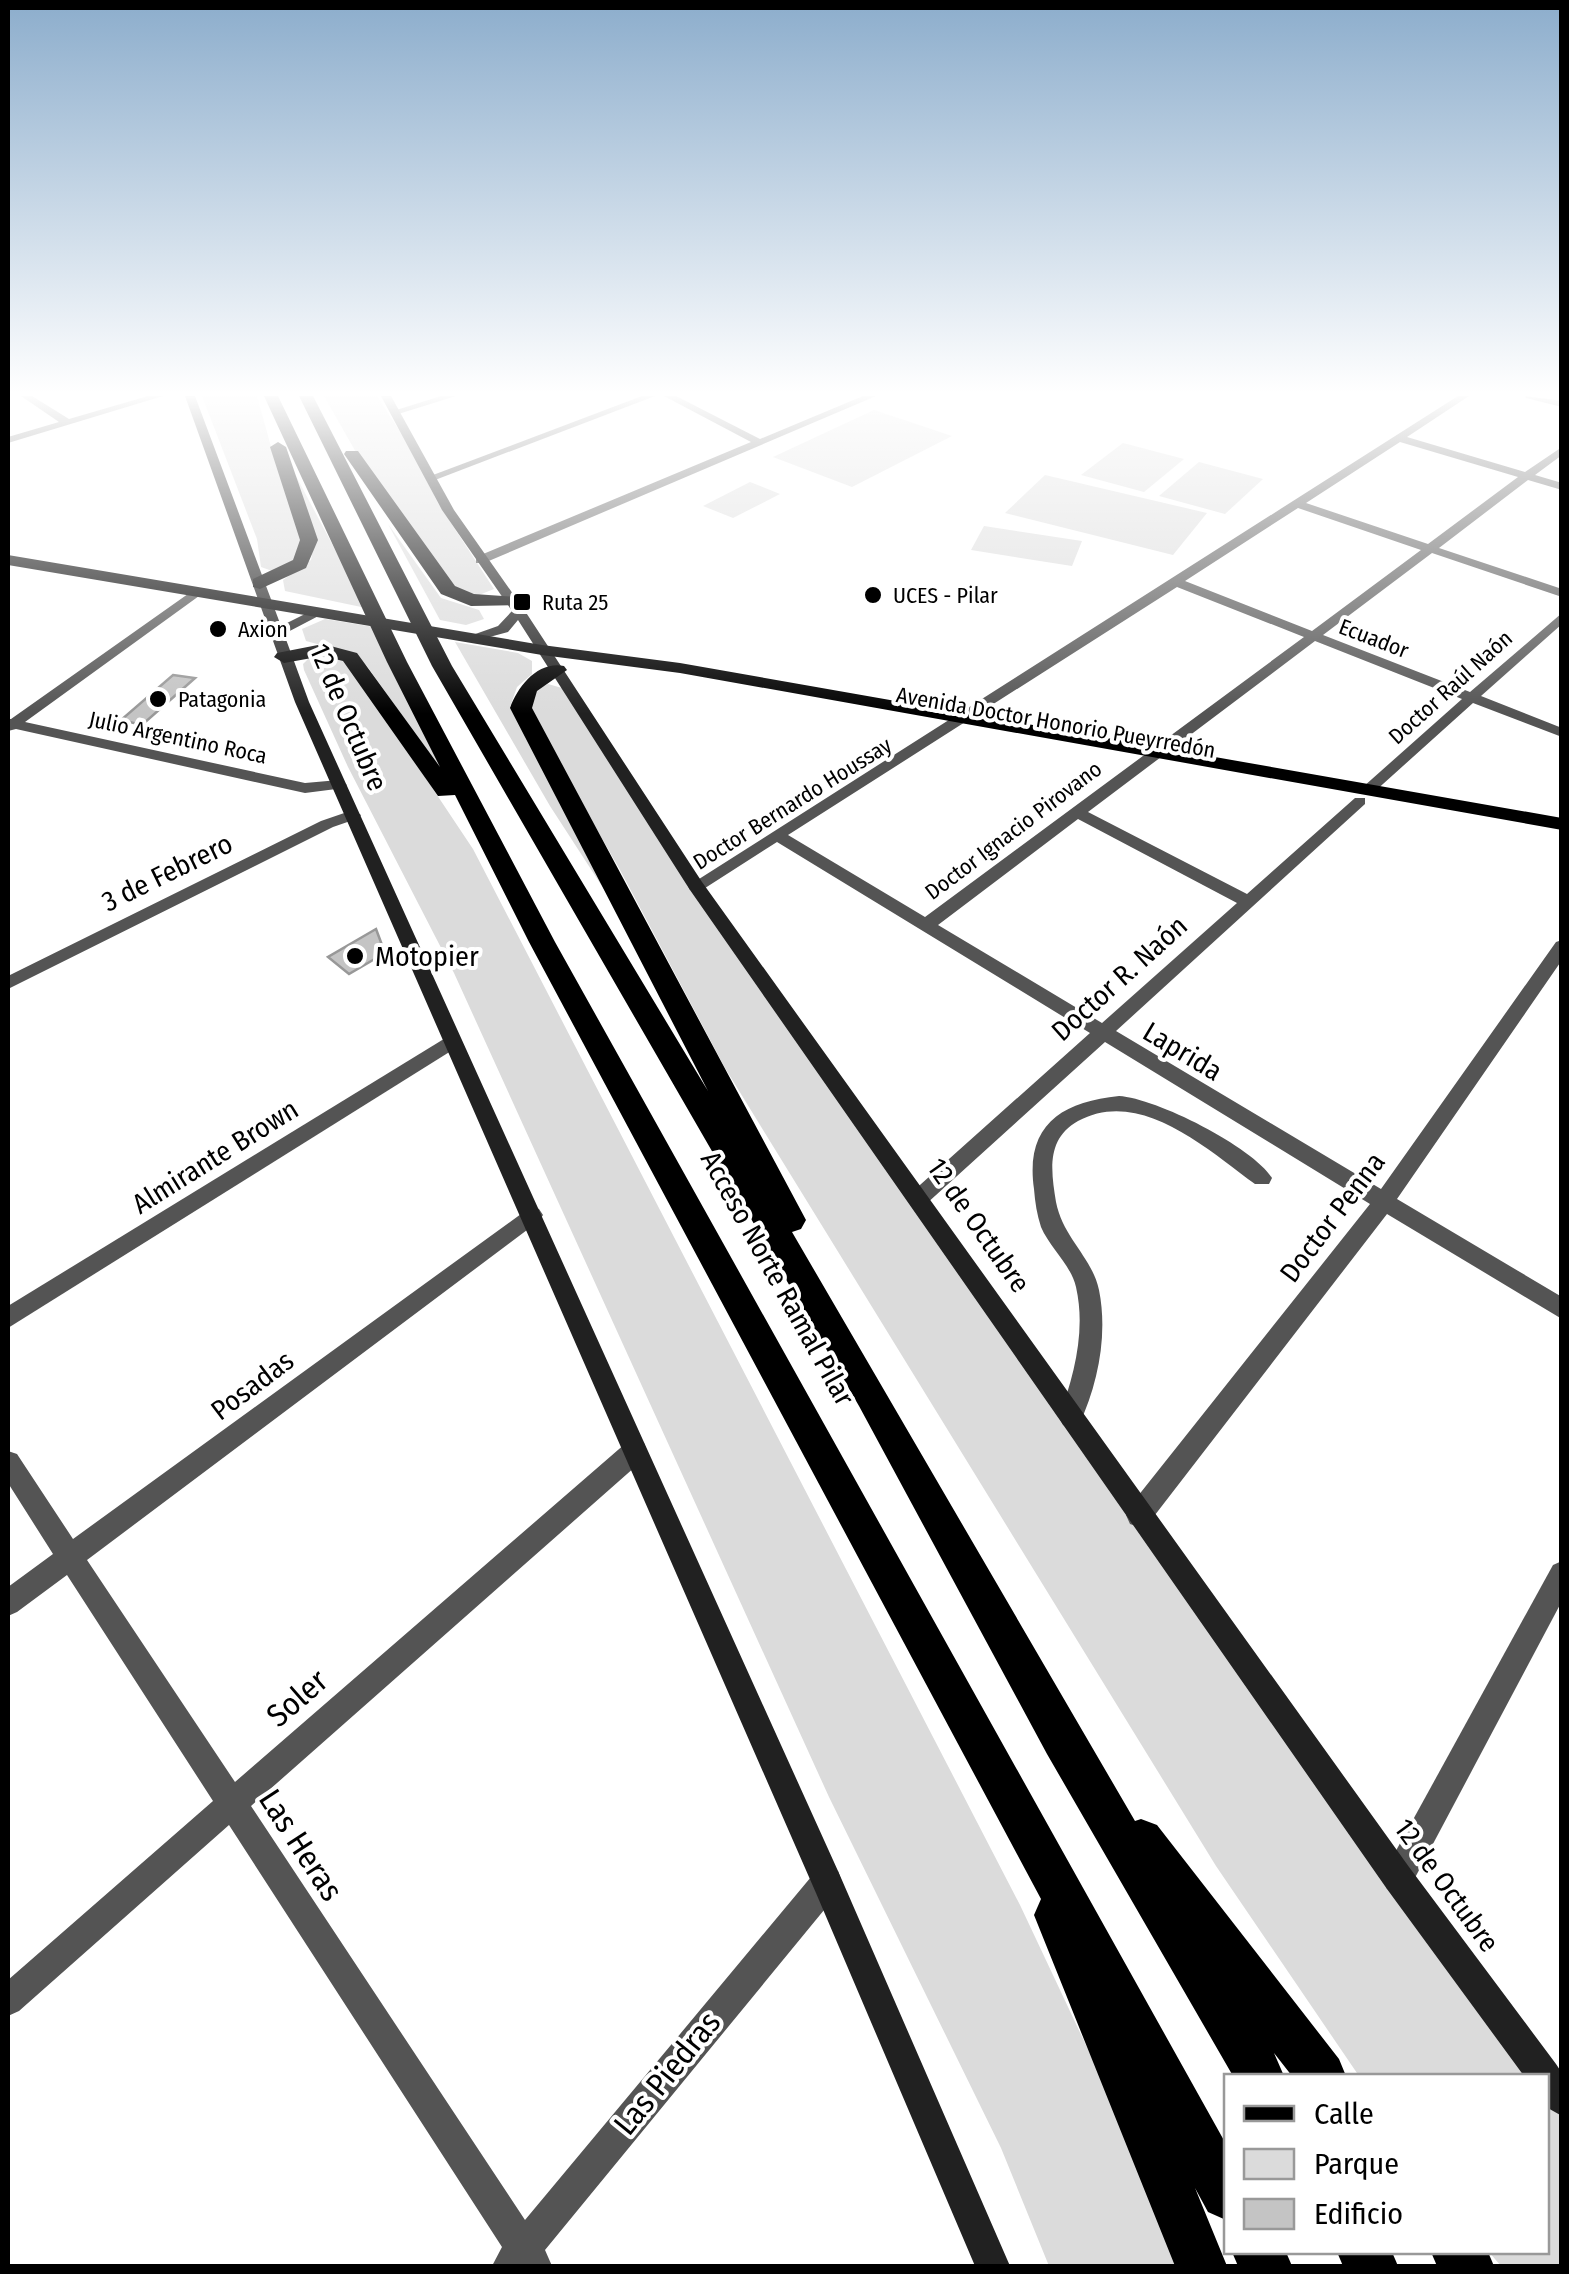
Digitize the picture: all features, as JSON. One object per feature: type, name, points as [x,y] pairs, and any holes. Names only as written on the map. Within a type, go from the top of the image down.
[{"type":"highway","points":[[263,592],[300,565],[308,552],[309,540],[298,502]]},
{"type":"highway","name":"Acceso Norte Ramal Pilar","points":[[321,502],[397,662],[542,942],[1224,2190]]},
{"type":"highway","name":"Acceso Norte Ramal Pilar","points":[[359,502],[442,666],[871,1395],[1062,1739],[1259,2074]]},
{"type":"highway","points":[[387,502],[448,590],[471,600],[515,606]]},
{"type":"highway","points":[[280,645],[340,652],[353,659],[440,782],[542,942]]},
{"type":"highway","points":[[550,660],[528,688],[521,708],[810,1257],[871,1395]]},
{"type":"highway","points":[[1062,1739],[1320,2074]]},
{"type":"highway","points":[[1003,1783],[1201,2266]]},
{"type":"main road","points":[[8,548],[263,592]]},
{"type":"main road","points":[[8,560],[244,602],[263,592]]},
{"type":"main road","name":"Avenida Doctor Honorio Pueyrredón","points":[[263,592],[322,611],[472,638],[550,660],[570,660],[1149,755],[1364,795],[1562,838]]},
{"type":"main road","name":"Avenida Doctor Honorio Pueyrredón","points":[[1364,795],[1562,824]]},
{"type":"street","name":"12 de Octubre","points":[[230,502],[280,645],[339,785],[827,1882],[993,2266]]},
{"type":"street","name":"12 de Octubre","points":[[445,502],[696,886],[1398,1878],[1542,2074]]},
{"type":"street","points":[[480,560],[617,502]]},
{"type":"street","name":"Doctor Ignacio Pirovano","points":[[925,926],[1490,502]]},
{"type":"street","points":[[1294,503],[1562,594]]},
{"type":"street","name":"Doctor Bernardo Houssay","points":[[696,886],[958,722],[1294,503]]},
{"type":"street","name":"Ecuador","points":[[1173,581],[1562,733]]},
{"type":"street","points":[[10,725],[195,593]]},
{"type":"street","points":[[472,638],[503,629],[515,606]]},
{"type":"street","points":[[280,645],[322,611]]},
{"type":"street","name":"Doctor Raúl Naón","points":[[1364,795],[1562,617]]},
{"type":"street","name":"Julio Argentino Roca","points":[[10,725],[305,788],[339,785]]},
{"type":"street","name":"Doctor R. Naón","points":[[918,1199],[1364,795]]},
{"type":"street","points":[[1075,810],[1247,901]]},
{"type":"street","name":"3 de Febrero","points":[[8,982],[327,824],[353,815]]},
{"type":"street","name":"Laprida","points":[[778,836],[1562,1309]]},
{"type":"street","name":"Doctor Penna","points":[[1139,1514],[1383,1203],[1559,955]]},
{"type":"street","name":"Almirante Brown","points":[[8,1318],[452,1041]]},
{"type":"street","points":[[1071,1417],[1090,1364],[1092,1330],[1088,1286],[1082,1271],[1057,1239],[1050,1220],[1044,1151],[1052,1131],[1072,1117],[1123,1102],[1145,1107],[1262,1178]]},
{"type":"street","name":"Posadas","points":[[8,1603],[532,1215]]},
{"type":"street","name":"Soler","points":[[8,2000],[231,1801],[635,1452]]},
{"type":"street","name":"Las Heras","points":[[8,1462],[231,1801],[523,2260]]},
{"type":"street","points":[[1398,1878],[1562,1574]]},
{"type":"street","name":"Las Piedras","points":[[523,2260],[827,1882]]},
{"type":"green space","points":[[243,502],[291,502],[302,533],[301,558],[275,572],[261,567],[257,539]]},
{"type":"green space","points":[[303,502],[310,502],[366,608],[285,591],[283,580],[311,560],[313,537]]},
{"type":"green space","points":[[392,502],[438,502],[494,589],[479,595],[456,589]]},
{"type":"green space","points":[[711,502],[764,502],[733,518],[703,506]]},
{"type":"green space","points":[[1016,502],[1161,502],[1207,513],[1173,555],[1005,513]]},
{"type":"green space","points":[[1181,502],[1238,502],[1225,514]]},
{"type":"green space","points":[[388,524],[441,598],[479,610],[484,619],[466,625],[440,620]]},
{"type":"green space","points":[[984,526],[1082,541],[1072,566],[971,550]]},
{"type":"green space","points":[[325,619],[374,627],[451,784],[367,666],[354,654],[306,641],[302,629]]},
{"type":"green space","points":[[455,642],[518,653],[532,661],[532,674],[517,687],[510,707],[618,911],[550,806]]},
{"type":"green space","points":[[327,655],[345,661],[363,684],[473,849],[1020,1905],[1190,2266],[1049,2266],[1001,2148],[829,1797],[454,973],[348,767],[304,670],[308,659]]},
{"type":"green space","points":[[548,684],[562,688],[1437,1955],[1528,2074],[1358,2074],[1216,1866],[725,1068],[620,870],[532,716],[531,692]]},
{"type":"green space","points":[[1549,2100],[1561,2117],[1561,2266],[1501,2266],[1491,2254],[1549,2254]]},
{"type":"building","name":"Patagonia","points":[[173,675],[195,678],[142,725],[121,720]]},
{"type":"building","name":"Motopier","points":[[376,929],[385,953],[349,974],[328,957]]},
{"type":"place","name":"UCES - Pilar","points":[[873,595]]},
{"type":"place","name":"Ruta 25","points":[[522,602]]},
{"type":"place","name":"Axion","points":[[218,629]]},
{"type":"place","name":"Patagonia","points":[[158,699]]},
{"type":"place","name":"Motopier","points":[[355,956]]}]
